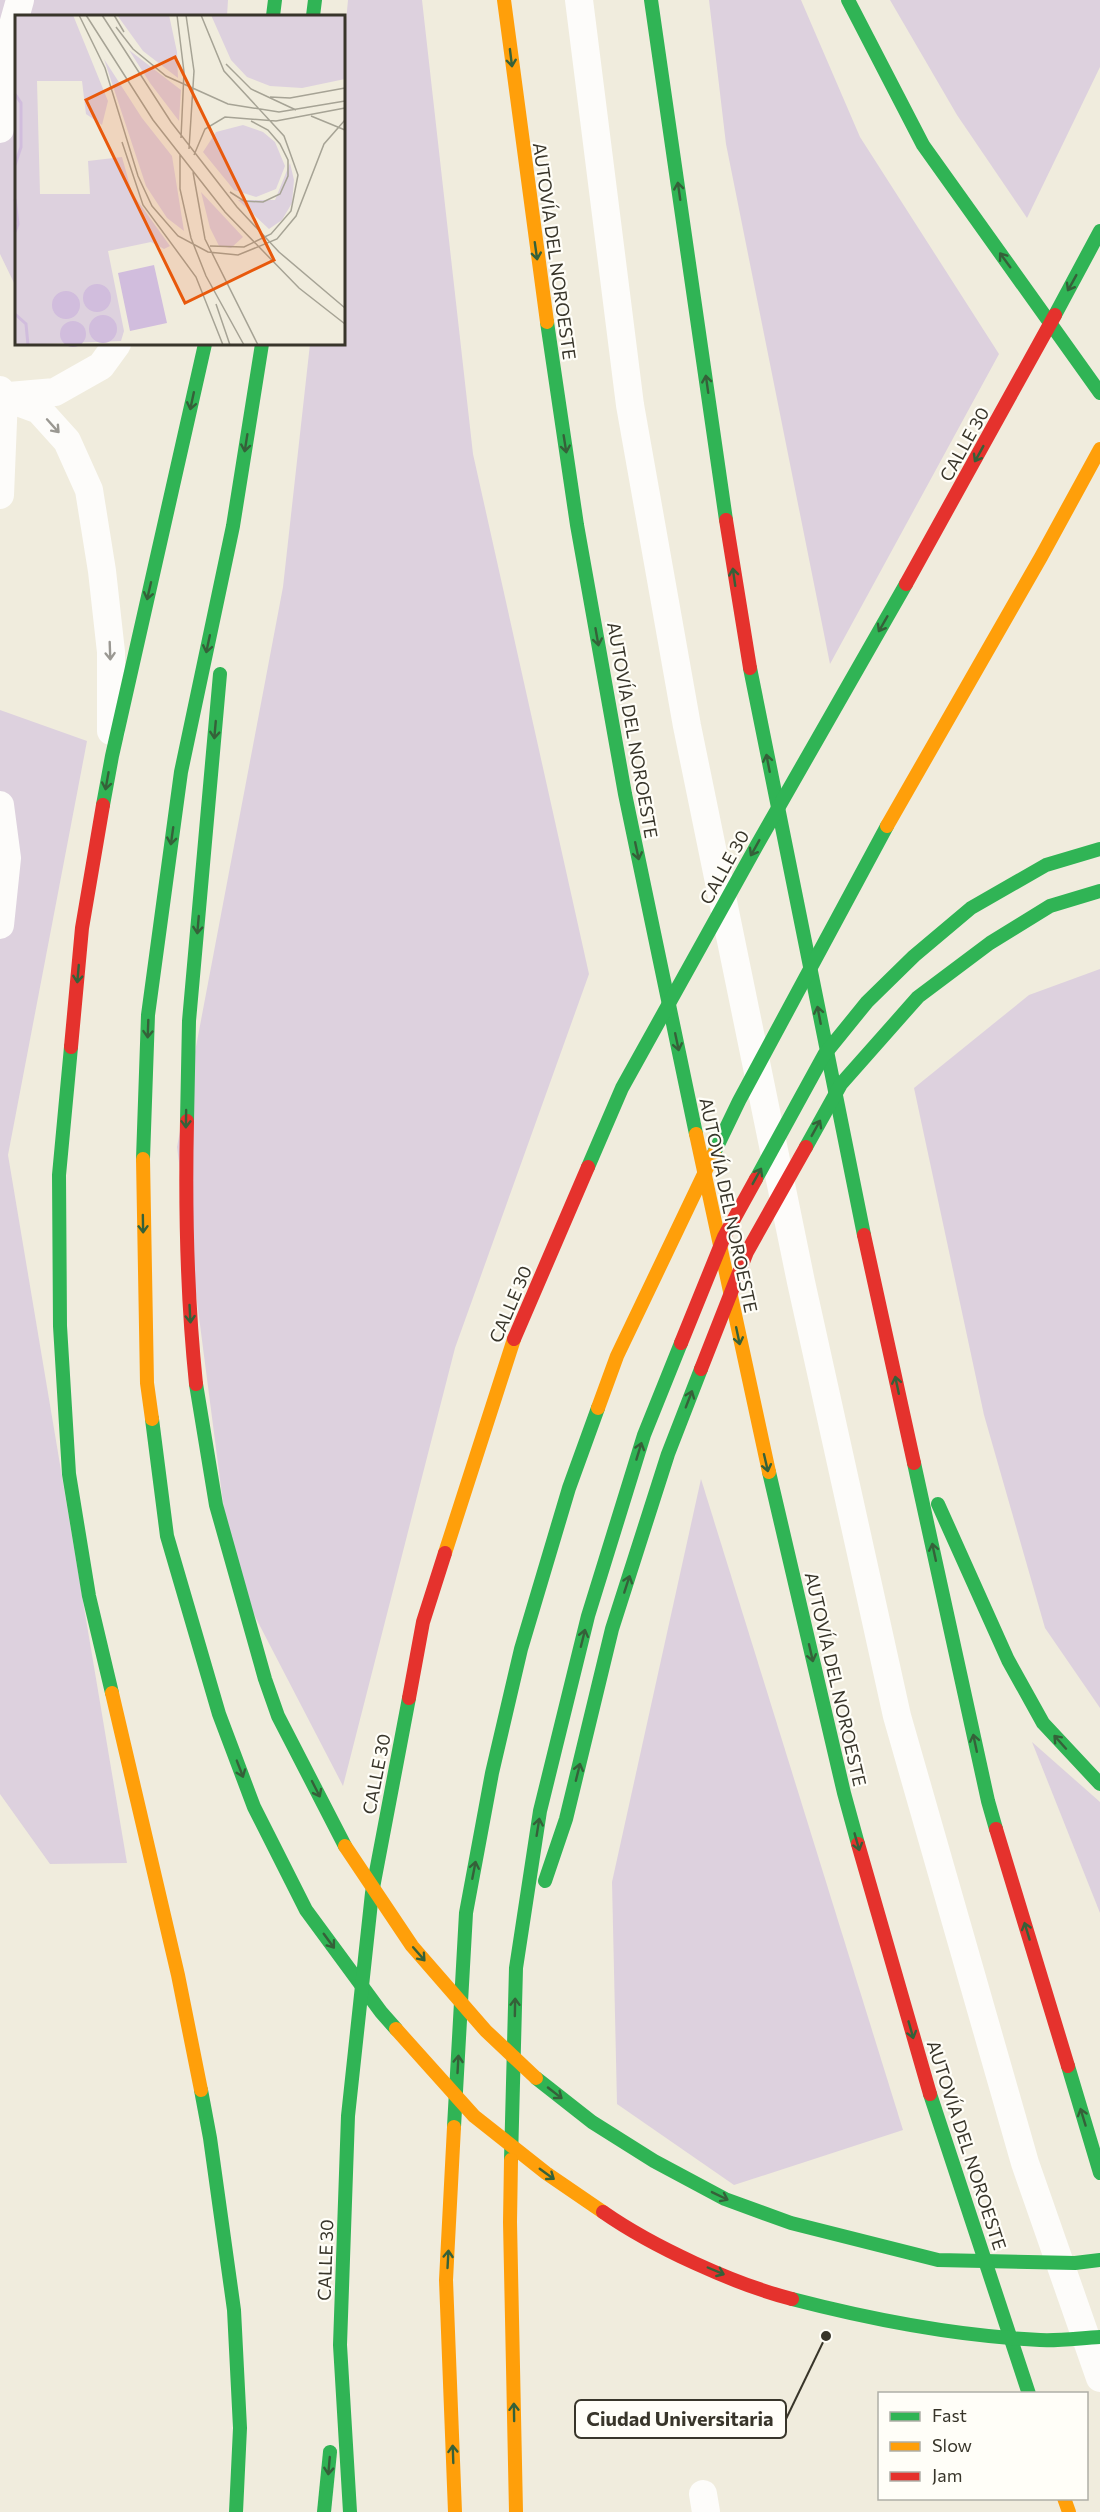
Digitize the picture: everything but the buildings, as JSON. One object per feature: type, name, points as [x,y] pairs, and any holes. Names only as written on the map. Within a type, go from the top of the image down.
[{"type":"highway","points":[[273,15],[275,0]]},
{"type":"highway","points":[[313,15],[315,0]]},
{"type":"highway","name":"AUTOVÍA DEL NOROESTE","points":[[504,0],[537,254],[576,513],[625,794],[753,1406],[844,1793],[924,2077],[1028,2392]]},
{"type":"highway","points":[[651,0],[743,635],[860,1217],[988,1801],[1100,2173]]},
{"type":"highway","points":[[848,0],[923,145],[1100,393]]},
{"type":"highway","name":"CALLE 30","points":[[350,2512],[340,2345],[348,2116],[372,1893],[423,1622],[510,1348],[622,1088],[757,845],[946,515],[1100,231]]},
{"type":"highway","points":[[205,345],[112,756],[82,928],[59,1176],[60,1326],[69,1474],[89,1596],[178,1975],[210,2138],[234,2310],[240,2428],[236,2512]]},
{"type":"highway","points":[[262,345],[233,526],[181,772],[148,1015],[142,1192],[147,1383],[167,1536],[219,1714],[254,1807],[306,1910],[381,2012],[466,2107],[546,2173],[627,2229],[766,2292],[851,2314],[940,2330],[1042,2340],[1100,2337]]},
{"type":"highway","points":[[455,2512],[446,2280],[466,1912],[492,1773],[521,1649],[569,1488],[617,1356],[739,1101],[869,857],[1041,557],[1100,449]]},
{"type":"highway","points":[[233,526],[189,1021],[185,1188],[191,1337],[200,1418],[216,1505],[265,1679],[278,1716],[341,1840],[412,1946],[486,2031],[533,2075],[592,2122],[654,2161],[725,2199],[833,2235],[938,2260],[1075,2263],[1100,2260]]},
{"type":"highway","points":[[516,2512],[510,2222],[516,1968],[540,1811],[588,1616],[644,1435],[724,1237],[824,1055],[867,1002],[914,956],[971,908],[1046,865],[1100,849]]},
{"type":"highway","points":[[516,1968],[566,1819],[612,1629],[668,1454],[747,1252],[841,1084],[918,997],[990,943],[1050,906],[1100,891]]},
{"type":"highway","points":[[910,1442],[1008,1660],[1043,1723],[1100,1784]]},
{"type":"highway","points":[[324,2512],[340,2345]]},
{"type":"lane","points":[[16,15],[20,0]]},
{"type":"lane","points":[[579,0],[630,405],[687,726],[801,1282],[897,1716],[1025,2163],[1100,2378]]},
{"type":"lane","points":[[0,129],[15,18]]},
{"type":"lane","points":[[1,394],[55,392],[101,366],[116,345]]},
{"type":"lane","points":[[0,495],[1,394]]},
{"type":"lane","points":[[1,394],[39,410],[67,441],[89,490],[102,571],[111,652],[109,684],[112,756]]},
{"type":"lane","points":[[0,805],[7,858],[0,925]]},
{"type":"shaded area","points":[[0,0],[228,0],[227,15],[15,15],[15,285],[0,254]]},
{"type":"shaded area","points":[[348,0],[422,0],[473,454],[589,974],[455,1348],[343,1786],[232,1572],[177,1147],[283,587],[310,345],[345,345],[345,33]]},
{"type":"shaded area","points":[[709,0],[801,0],[860,137],[999,354],[830,664],[726,144]]},
{"type":"shaded area","points":[[890,0],[1100,0],[1100,67],[1027,218],[957,115]]},
{"type":"shaded area","points":[[0,710],[87,741],[8,1155],[127,1863],[50,1864],[0,1794]]},
{"type":"shaded area","points":[[1100,969],[1100,1708],[1045,1628],[984,1415],[914,1088],[1029,995]]},
{"type":"shaded area","points":[[701,1479],[903,2130],[734,2185],[617,2104],[612,1882]]},
{"type":"shaded area","points":[[1032,1742],[1100,1802],[1100,1913]]},
{"type":"traffic: fast","points":[[273,15],[275,0]]},
{"type":"traffic: fast","points":[[313,15],[315,0]]},
{"type":"traffic: fast","points":[[651,0],[726,520]]},
{"type":"traffic: fast","points":[[848,0],[923,145],[1100,393]]},
{"type":"traffic: fast","points":[[1055,315],[1100,231]]},
{"type":"traffic: fast","points":[[547,322],[577,525],[625,794],[696,1134]]},
{"type":"traffic: fast","points":[[103,805],[205,345]]},
{"type":"traffic: fast","points":[[143,1159],[148,1015],[181,772],[233,526],[262,345]]},
{"type":"traffic: fast","points":[[588,1167],[622,1088],[906,584]]},
{"type":"traffic: fast","points":[[750,668],[864,1235]]},
{"type":"traffic: fast","points":[[187,1121],[189,1021],[220,674]]},
{"type":"traffic: fast","points":[[714,1153],[739,1101],[887,826]]},
{"type":"traffic: fast","points":[[756,1179],[824,1055],[867,1002],[914,956],[971,908],[1046,865],[1100,849]]},
{"type":"traffic: fast","points":[[806,1147],[841,1084],[918,997],[990,943],[1050,906],[1100,891]]},
{"type":"traffic: fast","points":[[71,1047],[59,1175],[60,1326],[69,1474],[89,1596],[112,1693]]},
{"type":"traffic: fast","points":[[511,2160],[516,1968],[540,1811],[588,1616],[644,1435],[681,1343]]},
{"type":"traffic: fast","points":[[545,1881],[566,1819],[612,1629],[668,1454],[701,1369]]},
{"type":"traffic: fast","points":[[196,1384],[216,1505],[265,1679],[278,1716],[345,1846]]},
{"type":"traffic: fast","points":[[454,2127],[466,1913],[492,1773],[521,1649],[569,1488],[598,1408]]},
{"type":"traffic: fast","points":[[152,1419],[167,1536],[219,1714],[254,1807],[306,1910],[396,2029]]},
{"type":"traffic: fast","points":[[914,1463],[996,1829]]},
{"type":"traffic: fast","points":[[769,1472],[858,1844]]},
{"type":"traffic: fast","points":[[938,1504],[1008,1660],[1043,1723],[1100,1784]]},
{"type":"traffic: fast","points":[[350,2512],[340,2345],[348,2116],[372,1893],[409,1698]]},
{"type":"traffic: fast","points":[[1068,2066],[1100,2173]]},
{"type":"traffic: fast","points":[[536,2078],[592,2122],[654,2161],[725,2199],[791,2223],[938,2260],[1075,2263],[1100,2260]]},
{"type":"traffic: fast","points":[[201,2090],[234,2310],[240,2428],[236,2512]]},
{"type":"traffic: fast","points":[[930,2094],[1028,2392]]},
{"type":"traffic: fast","points":[[792,2299],[853,2314],[977,2335],[1048,2340],[1100,2337]]},
{"type":"traffic: fast","points":[[324,2512],[330,2452]]},
{"type":"traffic: slow","points":[[504,0],[547,322]]},
{"type":"traffic: slow","points":[[887,826],[1100,449]]},
{"type":"traffic: slow","points":[[696,1134],[769,1472]]},
{"type":"traffic: slow","points":[[598,1408],[617,1356],[714,1153]]},
{"type":"traffic: slow","points":[[143,1159],[147,1383],[152,1419]]},
{"type":"traffic: slow","points":[[445,1553],[514,1339]]},
{"type":"traffic: slow","points":[[112,1693],[178,1975],[201,2090]]},
{"type":"traffic: slow","points":[[345,1846],[412,1946],[486,2031],[536,2078]]},
{"type":"traffic: slow","points":[[396,2029],[474,2116],[546,2173],[603,2212]]},
{"type":"traffic: slow","points":[[454,2127],[446,2280],[455,2512]]},
{"type":"traffic: slow","points":[[511,2160],[510,2222],[516,2512]]},
{"type":"traffic: slow","points":[[1065,2500],[1069,2512]]},
{"type":"traffic: jam","points":[[906,584],[1055,315]]},
{"type":"traffic: jam","points":[[726,520],[750,668]]},
{"type":"traffic: jam","points":[[71,1047],[82,928],[103,805]]},
{"type":"traffic: jam","points":[[187,1121],[187,1253],[196,1384]]},
{"type":"traffic: jam","points":[[701,1369],[747,1252],[806,1147]]},
{"type":"traffic: jam","points":[[514,1339],[588,1167]]},
{"type":"traffic: jam","points":[[681,1343],[724,1237],[756,1179]]},
{"type":"traffic: jam","points":[[864,1235],[914,1463]]},
{"type":"traffic: jam","points":[[409,1698],[423,1622],[445,1553]]},
{"type":"traffic: jam","points":[[996,1829],[1068,2066]]},
{"type":"traffic: jam","points":[[858,1844],[930,2094]]},
{"type":"traffic: jam","points":[[603,2212],[645,2238],[694,2263],[745,2284],[792,2299]]},
{"type":"place","name":"Ciudad Universitaria","points":[[826,2336]]}]
